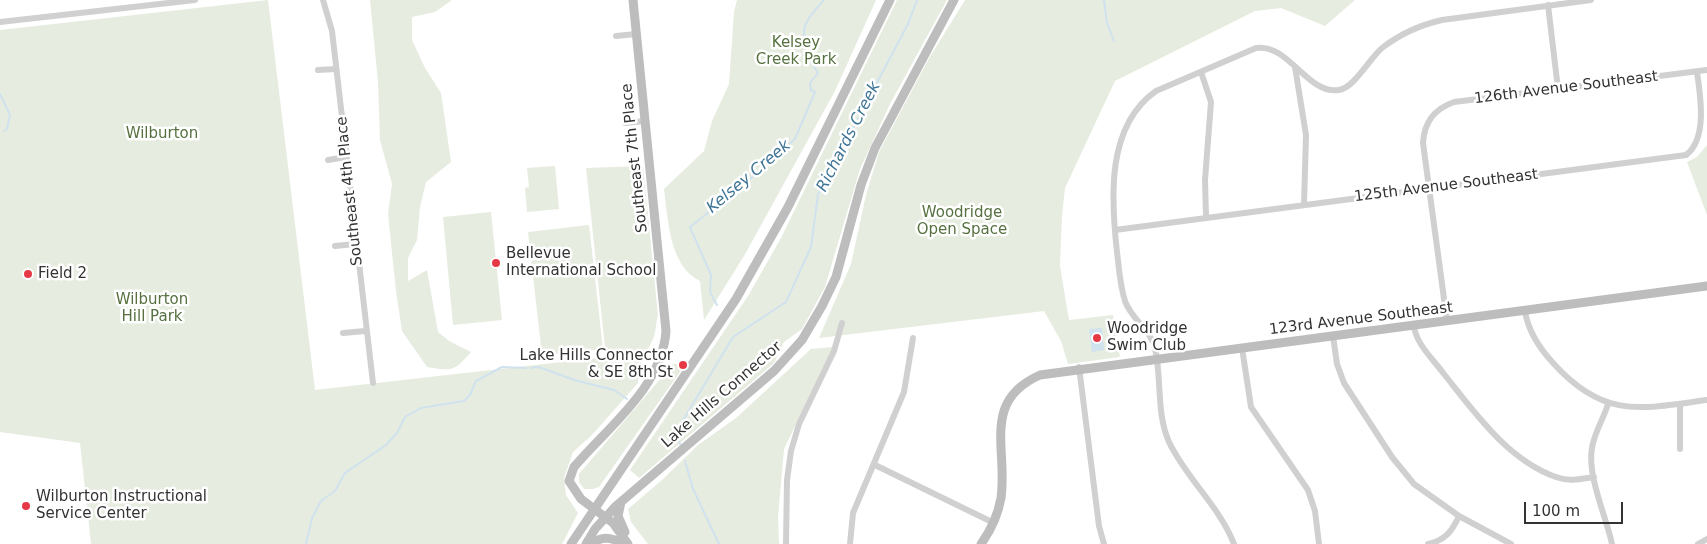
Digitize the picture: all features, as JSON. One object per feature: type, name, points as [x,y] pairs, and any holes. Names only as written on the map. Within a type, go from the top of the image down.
[{"type":"main road","name":"Southeast 7th Place","points":[[629,544],[618,529],[581,499],[572,489],[569,481],[571,471],[648,384],[659,366],[665,345],[665,324],[633,0]]},
{"type":"main road","name":"Lake Hills Connector","points":[[571,544],[708,342],[768,244],[890,0]]},
{"type":"main road","name":"Lake Hills Connector","points":[[586,544],[605,517],[623,499],[774,371],[794,351],[808,332],[836,277],[860,185],[872,154],[954,0]]},
{"type":"main road","name":"123rd Avenue Southeast","points":[[994,523],[1001,497],[1000,422],[1010,399],[1022,385],[1040,375],[1079,367],[1414,326],[1707,286]]},
{"type":"main road","points":[[623,499],[618,516],[629,544]]},
{"type":"main road","points":[[981,544],[994,523]]},
{"type":"main road","points":[[592,544],[597,540],[608,538],[623,544]]},
{"type":"street","points":[[0,22],[128,4],[195,0]]},
{"type":"street","name":"Southeast 4th Place","points":[[323,0],[332,31],[365,331],[373,383]]},
{"type":"street","points":[[1234,544],[1229,532],[1184,468],[1168,440],[1152,340],[1132,316],[1124,300],[1112,202],[1114,177],[1120,147],[1132,115],[1144,100],[1168,86],[1247,51],[1262,47],[1278,52],[1295,67],[1327,89],[1339,90],[1350,84],[1382,48],[1412,29],[1442,20],[1591,0]]},
{"type":"street","points":[[1548,5],[1558,89]]},
{"type":"street","points":[[616,36],[636,34]]},
{"type":"street","points":[[1295,67],[1306,135],[1304,204]]},
{"type":"street","points":[[318,70],[336,69]]},
{"type":"street","name":"126th Avenue Southeast","points":[[1429,188],[1423,143],[1425,127],[1438,110],[1454,102],[1707,70]]},
{"type":"street","points":[[1201,72],[1211,102],[1205,180],[1206,216]]},
{"type":"street","name":"125th Avenue Southeast","points":[[1115,230],[1206,216],[1686,155],[1698,146],[1704,132],[1698,72]]},
{"type":"street","points":[[625,123],[645,121]]},
{"type":"street","points":[[328,160],[346,157]]},
{"type":"street","points":[[1429,188],[1447,321]]},
{"type":"street","points":[[335,246],[356,244]]},
{"type":"street","points":[[1525,311],[1529,328],[1551,362],[1585,392],[1608,404],[1639,408],[1707,400]]},
{"type":"street","points":[[786,544],[787,480],[791,451],[799,424],[834,351],[842,323]]},
{"type":"street","points":[[1414,326],[1415,334],[1420,344],[1472,410],[1500,440],[1522,458],[1555,477],[1577,480],[1594,476]]},
{"type":"street","points":[[343,333],[365,331]]},
{"type":"street","points":[[1333,336],[1337,364],[1344,383],[1392,457],[1414,484],[1459,516],[1511,544]]},
{"type":"street","points":[[850,544],[853,513],[904,392],[913,338]]},
{"type":"street","points":[[1242,348],[1251,407],[1308,490],[1315,511],[1319,544]]},
{"type":"street","points":[[1079,367],[1099,526],[1104,544]]},
{"type":"street","points":[[1608,404],[1592,446],[1594,476],[1612,544]]},
{"type":"street","points":[[1680,404],[1680,449]]},
{"type":"street","points":[[875,464],[976,516],[994,523]]},
{"type":"street","points":[[1428,544],[1444,539],[1450,533],[1459,516]]},
{"type":"street","points":[[1698,544],[1707,539]]},
{"type":"green space","name":"Wilburton Hill Park","points":[[268,0],[315,390],[606,357],[586,168],[643,166],[658,315],[655,333],[642,360],[638,383],[592,435],[573,452],[564,478],[566,495],[578,513],[562,544],[91,544],[80,443],[0,432],[0,30]]},
{"type":"green space","points":[[370,0],[452,0],[435,12],[412,17],[412,40],[425,68],[441,93],[451,162],[426,182],[420,207],[417,240],[408,258],[408,281],[427,270],[438,332],[449,341],[471,352],[456,367],[452,368],[427,367],[402,331],[388,214],[392,184],[380,140],[378,82]]},
{"type":"green space","name":"Kelsey Creek Park","points":[[737,0],[876,0],[835,91],[744,256],[704,320],[700,281],[682,265],[676,253],[669,227],[664,189],[704,151],[712,121],[729,84],[734,12]]},
{"type":"green space","points":[[897,0],[947,0],[891,102],[860,169],[825,287],[802,329],[784,342],[774,363],[639,478],[630,470],[748,296],[781,238]]},
{"type":"green space","name":"Woodridge Open Space","points":[[965,0],[1355,0],[1325,26],[1281,8],[1255,11],[1115,81],[1065,188],[1060,266],[1069,320],[1113,315],[1120,357],[1068,364],[1061,341],[1044,311],[819,338],[851,264],[866,195],[879,152],[928,60]]},
{"type":"green space","points":[[1707,145],[1707,215],[1687,162],[1697,157]]},
{"type":"green space","points":[[555,166],[559,209],[527,212],[525,188],[529,187],[527,168]]},
{"type":"green space","points":[[491,212],[502,320],[453,325],[443,217]]},
{"type":"green space","points":[[589,225],[603,349],[542,355],[528,232]]},
{"type":"green space","points":[[833,347],[784,449],[778,517],[779,544],[648,544],[631,522],[628,509],[662,480],[698,445],[736,418],[811,349]]},
{"type":"green space","points":[[673,364],[680,364],[682,369],[599,487],[584,489],[579,482],[579,474]]},
{"type":"water","points":[[1102,328],[1104,350],[1092,352],[1089,329]]},
{"type":"waterway","name":"Kelsey Creek","points":[[717,305],[710,292],[711,275],[690,227],[743,185],[795,139],[815,92],[811,90],[810,83],[818,73],[810,60],[813,40],[804,35],[804,30],[810,16],[824,0]]},
{"type":"waterway","name":"Richards Creek","points":[[680,444],[676,432],[733,337],[786,302],[811,247],[818,194],[908,24],[917,0]]},
{"type":"waterway","points":[[1104,0],[1107,23],[1114,41]]},
{"type":"waterway","points":[[0,94],[10,115],[7,129],[4,131]]},
{"type":"waterway","points":[[306,544],[312,518],[321,501],[335,491],[345,473],[386,445],[397,433],[405,417],[421,408],[464,401],[470,395],[476,381],[502,367],[526,368]]},
{"type":"waterway","points":[[531,368],[539,367],[574,380],[614,390],[627,399]]},
{"type":"waterway","name":"Kelsey Creek","points":[[685,461],[693,489],[719,544]]},
{"type":"place","name":"Bellevue International School","points":[[496,263]]},
{"type":"place","name":"Field 2","points":[[28,274]]},
{"type":"place","name":"Woodridge Swim Club","points":[[1097,338]]},
{"type":"place","name":"Lake Hills Connector & SE 8th St","points":[[683,365]]},
{"type":"place","name":"Wilburton Instructional Service Center","points":[[26,506]]},
{"type":"park label","name":"Wilburton","points":[[162,134]]}]
